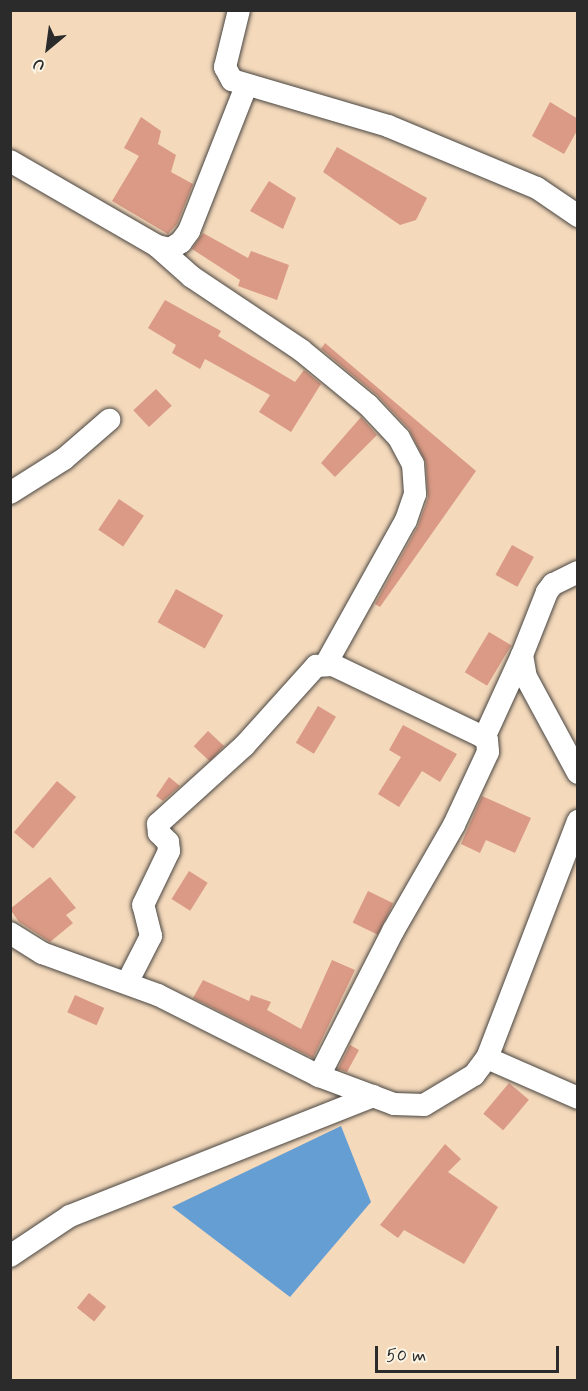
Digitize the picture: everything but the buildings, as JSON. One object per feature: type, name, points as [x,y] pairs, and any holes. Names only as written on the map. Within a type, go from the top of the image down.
[{"type":"street","points":[[239,10],[225,67],[232,80],[388,126],[537,188],[578,216]]},
{"type":"street","points":[[157,246],[170,249],[181,242],[189,231],[246,86]]},
{"type":"street","points":[[10,161],[157,246],[192,277],[301,350],[368,405],[399,438],[413,464],[415,494],[406,520],[327,663]]},
{"type":"street","points":[[10,494],[64,459],[109,420]]},
{"type":"street","points":[[319,1076],[393,931],[454,825],[488,752],[484,738],[522,655],[547,592],[553,584],[578,572]]},
{"type":"street","points":[[522,655],[526,677],[578,773]]},
{"type":"street","points":[[127,983],[151,936],[143,905],[169,851],[168,842],[159,833],[158,824],[244,746],[316,666],[327,663],[484,738]]},
{"type":"street","points":[[10,933],[42,953],[127,983],[319,1076],[394,1104],[424,1105],[474,1075],[487,1058],[578,821]]},
{"type":"street","points":[[487,1058],[578,1098]]},
{"type":"street","points":[[10,1256],[70,1216],[374,1096]]},
{"type":"water","points":[[341,1126],[371,1202],[290,1297],[172,1207]]}]
